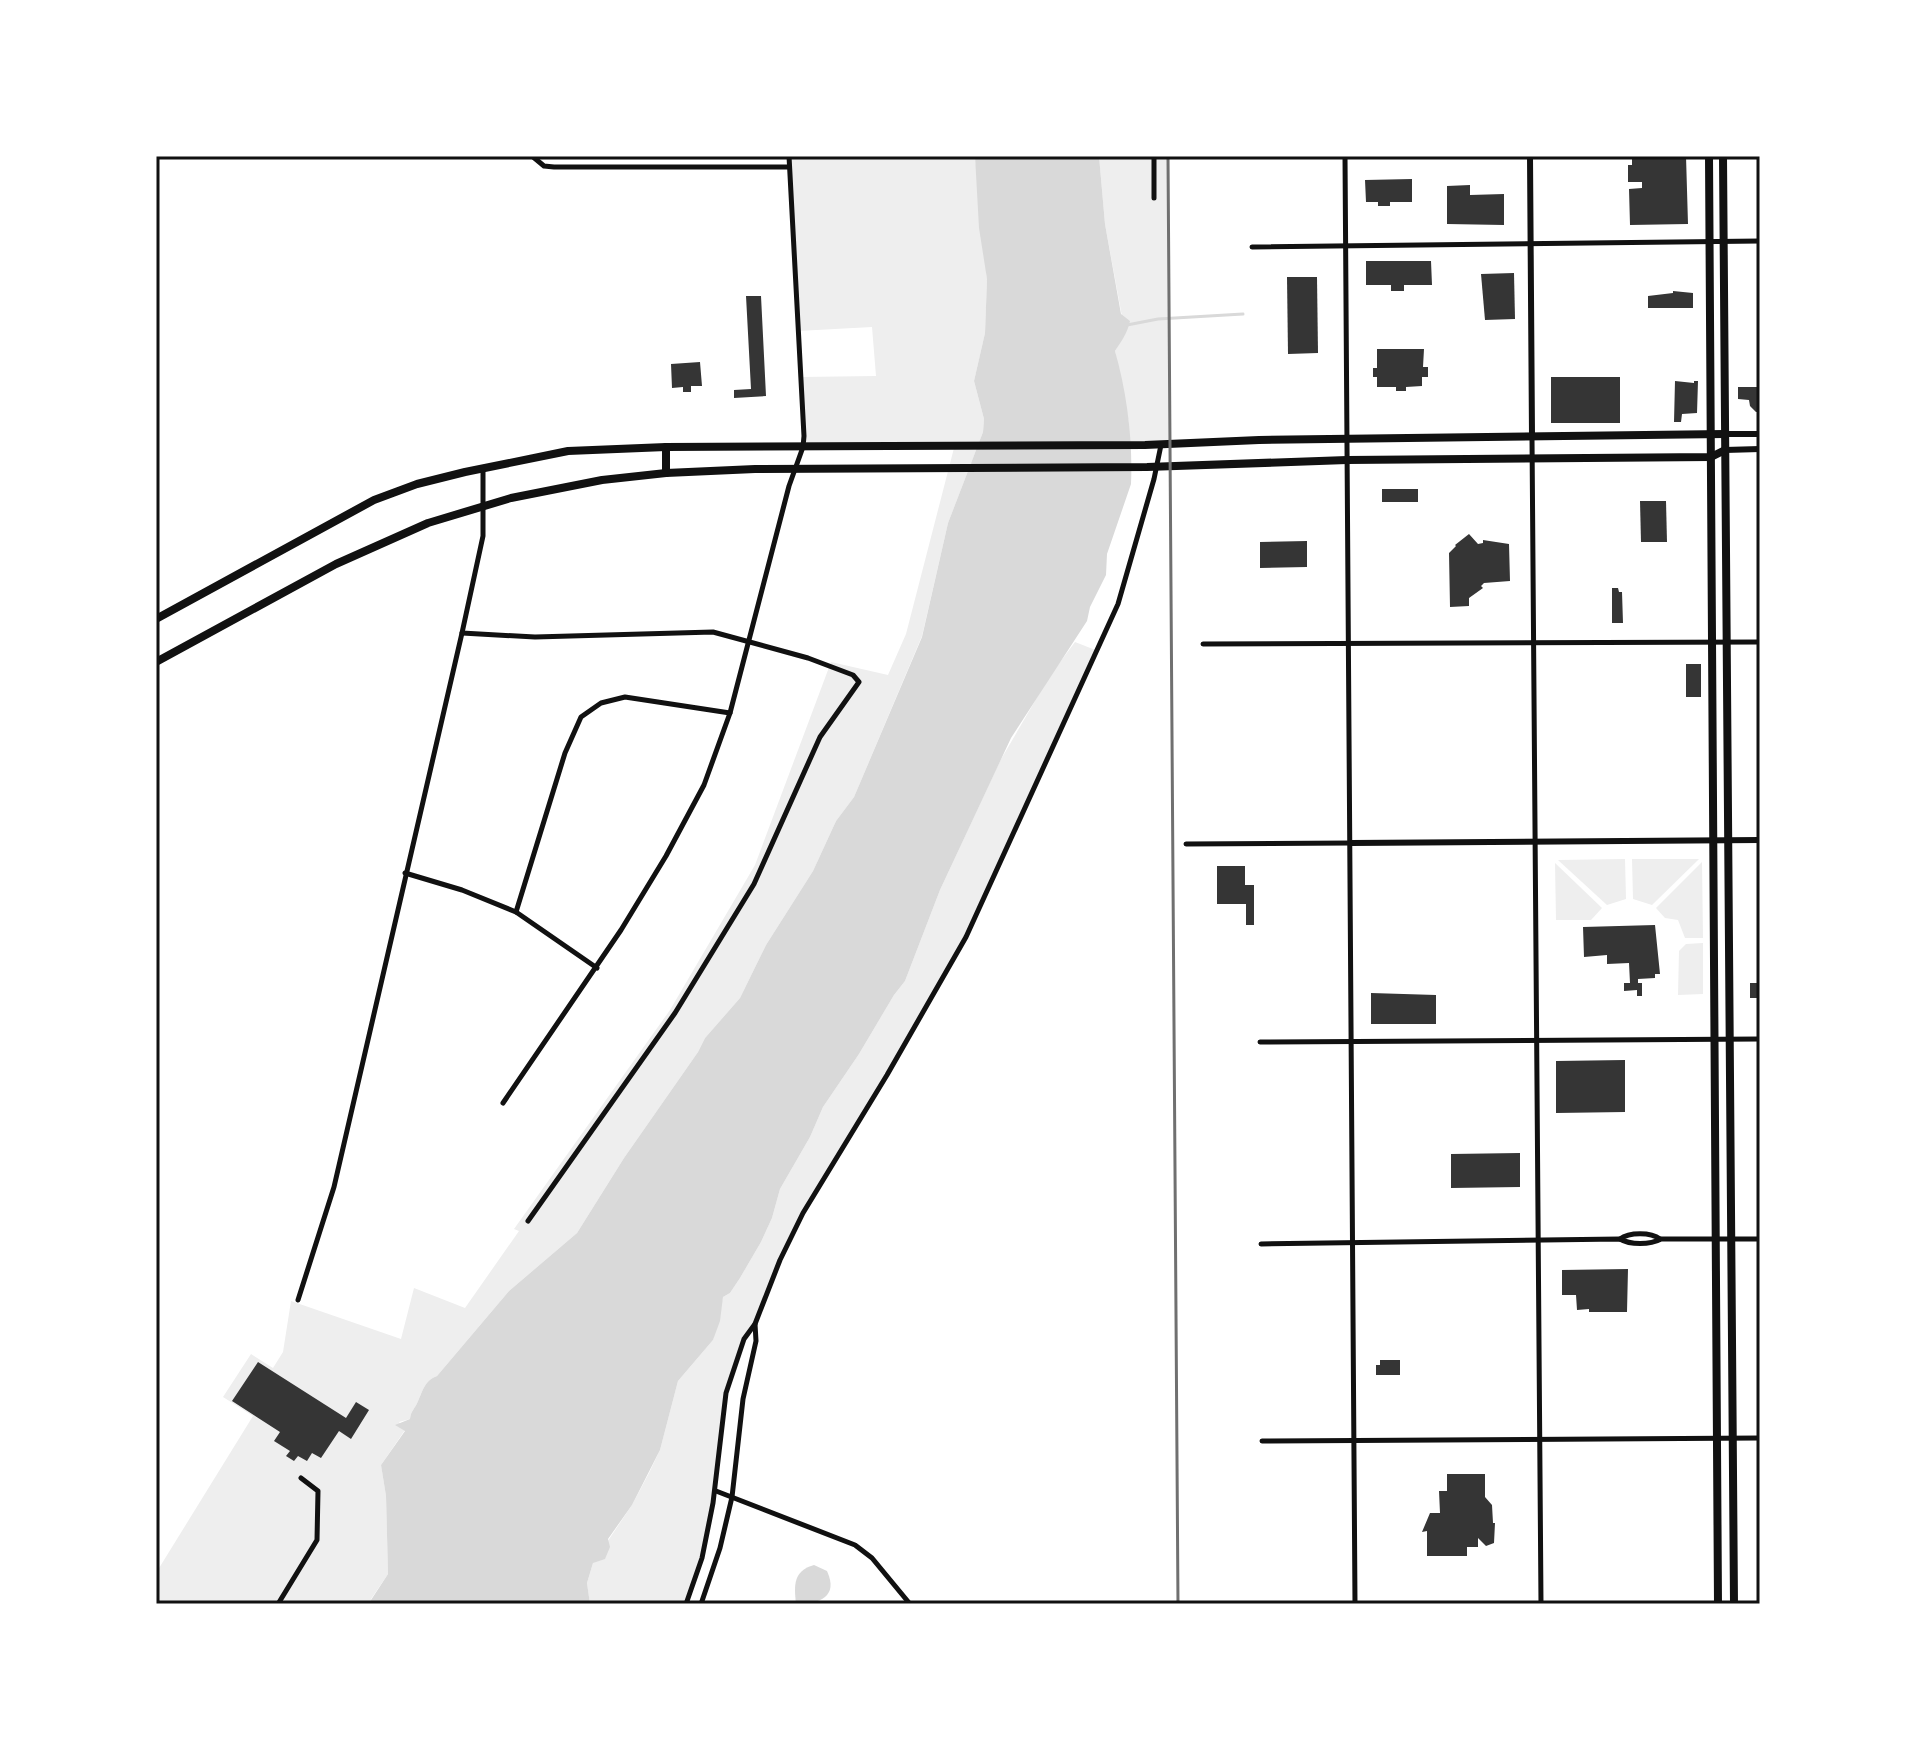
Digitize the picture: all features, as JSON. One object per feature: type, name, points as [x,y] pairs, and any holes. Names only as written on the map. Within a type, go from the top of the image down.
[{"type":"highway","points":[[1709,156],[1718,1604]]},
{"type":"highway","points":[[1723,156],[1734,1604]]},
{"type":"highway","points":[[156,619],[357,508],[417,484],[483,467],[568,451],[666,447],[1161,445],[1725,434]]},
{"type":"highway","points":[[666,447],[666,473]]},
{"type":"highway","points":[[156,662],[348,558],[428,523],[561,487],[666,473],[795,468],[1156,467],[1347,460],[1711,457],[1725,450]]},
{"type":"street","points":[[532,156],[537,162],[554,167],[789,167]]},
{"type":"street","points":[[658,156],[659,167]]},
{"type":"street","points":[[503,1103],[597,968],[686,821],[704,785],[730,713],[803,447],[789,156]]},
{"type":"street","points":[[1154,156],[1154,198]]},
{"type":"street","points":[[1345,156],[1355,1604]]},
{"type":"street","points":[[1530,156],[1541,1604]]},
{"type":"street","points":[[1252,247],[1760,241]]},
{"type":"street","points":[[1725,434],[1760,434]]},
{"type":"street","points":[[686,1604],[702,1558],[715,1491],[726,1393],[744,1339],[755,1324],[780,1260],[803,1213],[966,937],[1109,625],[1128,574],[1161,445]]},
{"type":"street","points":[[1725,450],[1760,449]]},
{"type":"street","points":[[298,1300],[334,1187],[462,633],[483,536],[483,467]]},
{"type":"street","points":[[462,633],[535,637],[713,632],[831,666],[858,679],[858,685],[820,737],[754,884],[683,1000],[624,1088],[528,1221]]},
{"type":"street","points":[[1203,644],[1760,642]]},
{"type":"street","points":[[516,912],[565,753],[581,717],[601,703],[625,697],[730,713]]},
{"type":"street","points":[[1186,844],[1760,840]]},
{"type":"street","points":[[405,873],[462,890],[516,912],[597,968]]},
{"type":"street","points":[[1260,1042],[1760,1039]]},
{"type":"street","points":[[1261,1244],[1620,1239],[1626,1235],[1655,1235],[1661,1239],[1760,1239]]},
{"type":"street","points":[[701,1604],[720,1548],[732,1497],[743,1399],[756,1341],[755,1324]]},
{"type":"street","points":[[1262,1441],[1760,1438]]},
{"type":"street","points":[[278,1604],[317,1540],[318,1491],[301,1478]]},
{"type":"street","points":[[715,1491],[855,1545],[872,1558],[910,1604]]},
{"type":"shaded area","points":[[789,156],[975,156],[987,279],[985,333],[974,381],[984,419],[983,432],[948,523],[922,636],[854,797],[836,821],[813,871],[766,945],[740,998],[705,1038],[577,1233],[509,1291],[437,1376],[427,1383],[410,1419],[399,1422],[405,1430],[381,1465],[386,1496],[388,1574],[371,1599],[371,1604],[156,1604],[156,1573],[253,1416],[223,1397],[251,1354],[273,1368],[283,1352],[291,1301],[401,1339],[414,1288],[465,1308],[519,1231],[514,1229],[670,1010],[755,865],[831,662],[888,675],[906,634],[954,448],[803,447],[801,377],[876,376],[872,327],[798,331]]},
{"type":"shaded area","points":[[975,156],[1099,156],[1105,224],[1121,314],[1130,321],[1115,351],[1128,417],[1131,484],[1107,554],[1106,575],[1090,607],[1087,621],[1011,738],[940,890],[905,981],[823,1107],[810,1137],[780,1189],[761,1242],[730,1293],[723,1297],[720,1321],[713,1340],[678,1381],[660,1450],[632,1505],[608,1539],[610,1547],[605,1559],[593,1563],[587,1583],[590,1604],[371,1604],[388,1574],[386,1496],[381,1465],[405,1431],[395,1425],[410,1419],[427,1383],[437,1376],[509,1291],[577,1233],[705,1038],[740,998],[766,945],[813,871],[836,821],[854,797],[922,637],[948,523],[983,432],[984,419],[974,381],[985,333],[987,279],[979,228]]},
{"type":"shaded area","points":[[1099,156],[1168,156],[1171,444],[1129,445],[1129,424],[1115,351],[1125,333],[1105,224]]},
{"type":"shaded area","points":[[1075,642],[1098,651],[966,937],[789,1240],[755,1324],[744,1339],[726,1393],[715,1491],[702,1558],[686,1604],[590,1604],[587,1583],[593,1563],[632,1505],[660,1450],[678,1381],[713,1340],[723,1297],[730,1293],[761,1242],[780,1189],[810,1137],[823,1107],[905,981],[940,890],[1000,761],[1049,677]]},
{"type":"shaded area","points":[[1625,859],[1626,899],[1607,905],[1558,860]]},
{"type":"shaded area","points":[[1632,859],[1699,859],[1652,905],[1633,899]]},
{"type":"shaded area","points":[[1702,862],[1703,938],[1685,938],[1678,920],[1665,918],[1656,908]]},
{"type":"shaded area","points":[[1555,863],[1602,908],[1591,920],[1556,920]]},
{"type":"shaded area","points":[[1703,943],[1703,994],[1678,995],[1679,951],[1686,944]]},
{"type":"shaded area","points":[[814,1565],[827,1571],[829,1593],[819,1600],[796,1604],[796,1580],[802,1571]]},
{"type":"building","points":[[1632,156],[1686,156],[1688,224],[1630,225],[1629,189],[1642,188],[1642,182],[1628,182],[1628,165],[1632,165]]},
{"type":"building","points":[[1412,179],[1412,202],[1390,202],[1390,206],[1378,206],[1378,202],[1366,202],[1365,180]]},
{"type":"building","points":[[1470,185],[1470,195],[1504,194],[1504,225],[1447,224],[1447,186]]},
{"type":"building","points":[[1366,261],[1431,261],[1432,285],[1404,285],[1404,291],[1391,291],[1391,285],[1366,285]]},
{"type":"building","points":[[1514,273],[1515,319],[1485,320],[1481,274]]},
{"type":"building","points":[[1287,277],[1317,277],[1318,353],[1288,354]]},
{"type":"building","points":[[1673,291],[1693,293],[1693,308],[1648,308],[1648,296]]},
{"type":"building","points":[[746,296],[761,296],[766,396],[734,398],[734,390],[751,389]]},
{"type":"building","points":[[1377,349],[1424,349],[1423,367],[1428,367],[1428,377],[1422,377],[1422,386],[1406,387],[1406,391],[1396,391],[1396,387],[1377,387],[1373,368],[1377,368]]},
{"type":"building","points":[[700,362],[702,386],[691,386],[691,392],[683,392],[683,387],[672,388],[671,364]]},
{"type":"building","points":[[1551,377],[1620,377],[1620,423],[1551,423]]},
{"type":"building","points":[[1675,381],[1698,381],[1697,413],[1682,414],[1681,422],[1674,422]]},
{"type":"building","points":[[1738,387],[1760,387],[1760,412],[1750,406],[1749,400],[1738,399]]},
{"type":"building","points":[[1382,489],[1418,489],[1418,502],[1382,502]]},
{"type":"building","points":[[1640,501],[1666,501],[1667,542],[1641,542]]},
{"type":"building","points":[[1469,534],[1478,544],[1483,540],[1509,544],[1510,581],[1484,583],[1483,588],[1469,598],[1469,606],[1450,607],[1449,553]]},
{"type":"building","points":[[1307,541],[1307,567],[1260,568],[1260,542]]},
{"type":"building","points":[[1612,588],[1622,592],[1623,623],[1612,623]]},
{"type":"building","points":[[1686,664],[1701,664],[1701,697],[1686,697]]},
{"type":"building","points":[[1217,866],[1245,866],[1245,885],[1254,885],[1254,925],[1246,925],[1246,904],[1217,904]]},
{"type":"building","points":[[1655,925],[1660,974],[1655,974],[1655,978],[1638,979],[1638,983],[1642,983],[1642,996],[1637,996],[1637,990],[1624,991],[1624,983],[1630,983],[1629,963],[1607,964],[1607,955],[1584,957],[1583,927]]},
{"type":"building","points":[[1750,983],[1760,983],[1760,998],[1750,998]]},
{"type":"building","points":[[1371,993],[1436,995],[1436,1024],[1371,1024]]},
{"type":"building","points":[[1625,1060],[1625,1112],[1556,1113],[1556,1061]]},
{"type":"building","points":[[1520,1153],[1520,1187],[1451,1188],[1451,1154]]},
{"type":"building","points":[[1628,1269],[1627,1312],[1577,1310],[1576,1295],[1562,1295],[1562,1270]]},
{"type":"building","points":[[1380,1360],[1400,1360],[1400,1375],[1376,1375],[1376,1365],[1380,1365]]},
{"type":"building","points":[[258,1362],[346,1418],[356,1402],[369,1410],[351,1439],[339,1431],[321,1458],[312,1453],[307,1461],[298,1456],[294,1461],[286,1456],[290,1451],[274,1441],[280,1432],[232,1401]]},
{"type":"building","points":[[1447,1474],[1485,1474],[1485,1497],[1492,1505],[1495,1523],[1494,1543],[1486,1546],[1478,1538],[1478,1547],[1467,1547],[1467,1556],[1427,1556],[1427,1531],[1422,1532],[1430,1513],[1440,1513],[1439,1491],[1447,1491]]},
{"type":"waterway","points":[[1127,325],[1158,319],[1243,314]]},
{"type":"railway","points":[[1168,156],[1178,1604]]}]
